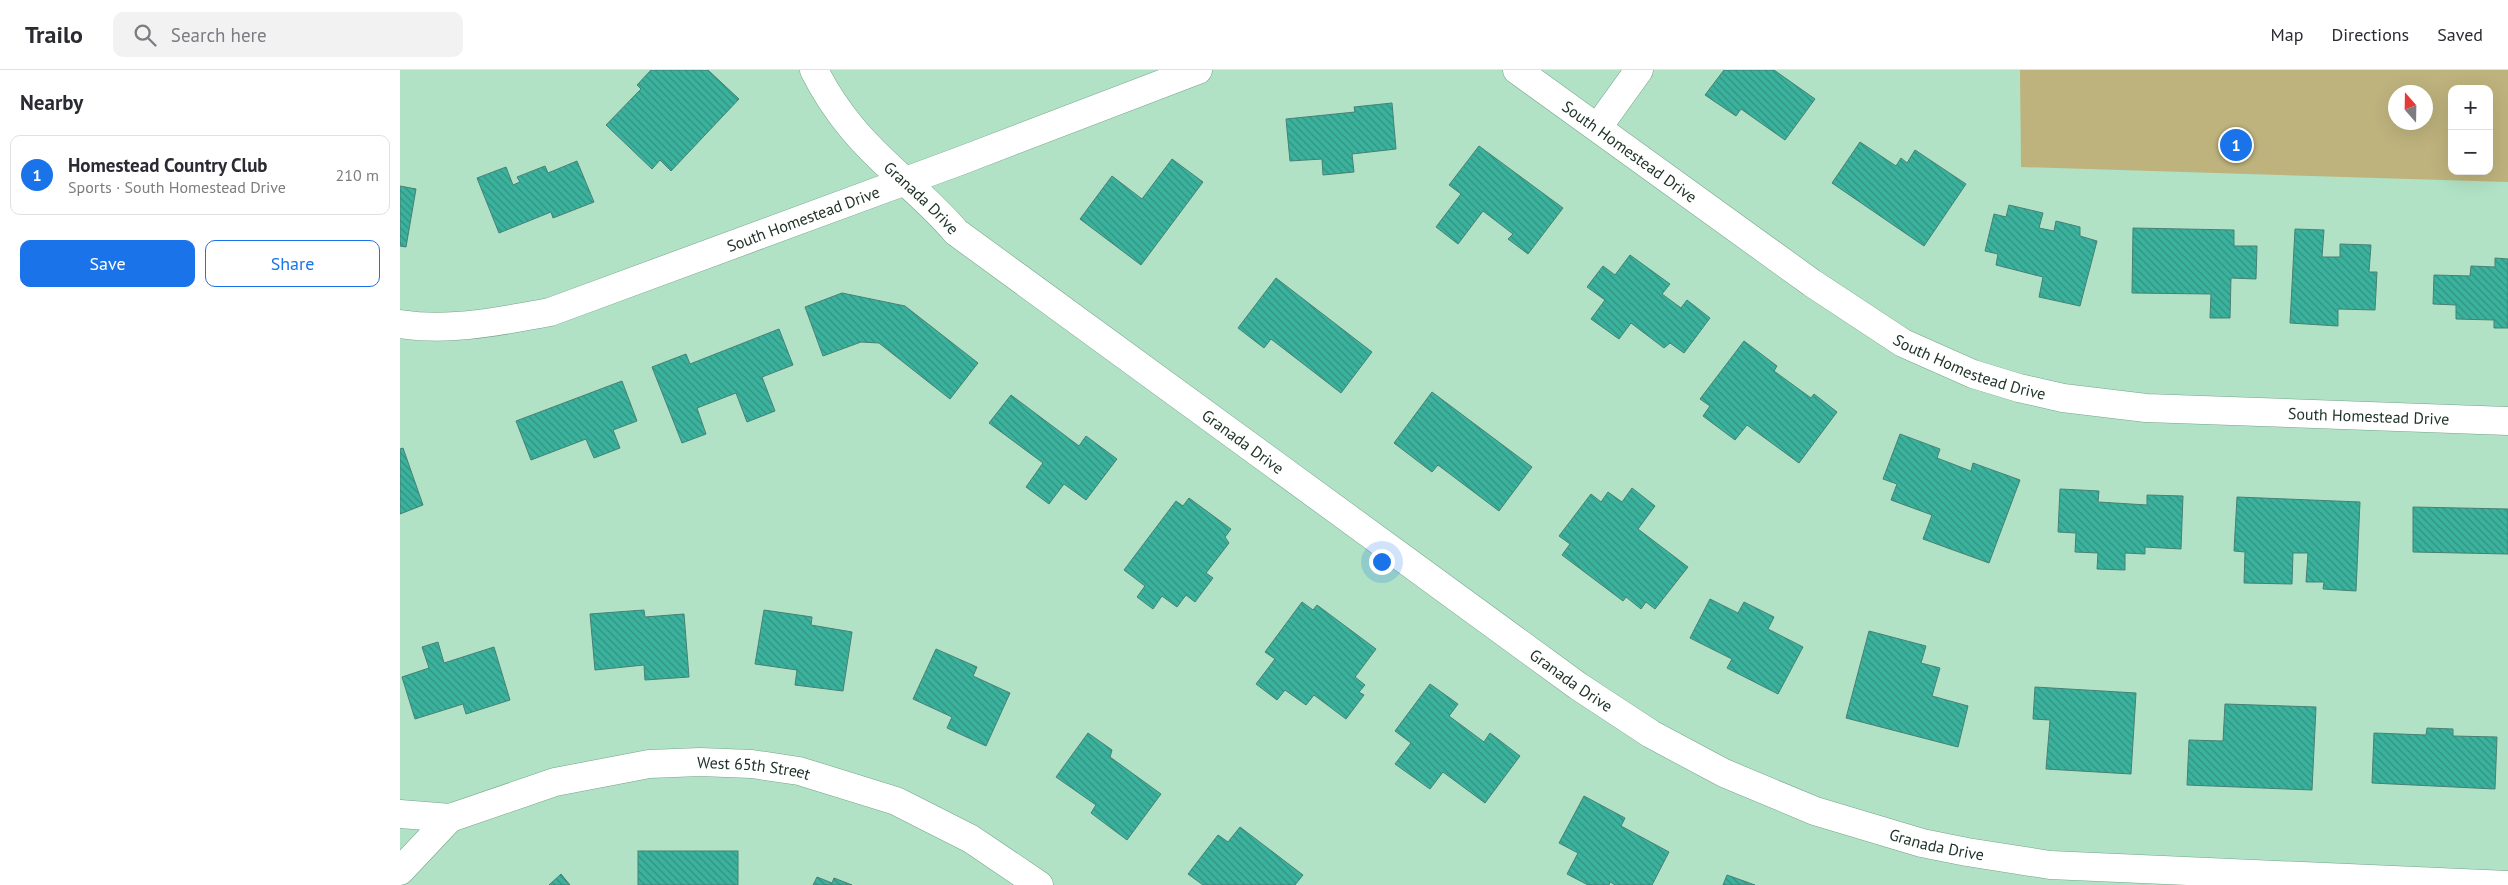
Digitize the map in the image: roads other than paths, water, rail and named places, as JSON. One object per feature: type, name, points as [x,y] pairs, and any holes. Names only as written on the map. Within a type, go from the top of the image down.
[{"type":"street","name":"Granada Drive","points":[[814,70],[852,128],[903,180],[935,208],[956,232],[1578,686],[1651,734],[1724,773],[1815,811],[1922,843],[2050,865],[2508,884]]},
{"type":"street","name":"South Homestead Drive","points":[[400,324],[446,327],[484,325],[550,312],[903,180],[960,161],[1198,70]]},
{"type":"street","name":"South Homestead Drive","points":[[1517,70],[1812,282],[1903,343],[1982,376],[2063,398],[2146,408],[2508,421]]},
{"type":"street","points":[[1598,127],[1639,70]]},
{"type":"street","name":"West 65th Street","points":[[400,814],[450,818],[554,782],[649,764],[700,762],[752,764],[799,771],[896,801],[972,839],[1039,885]]},
{"type":"street","name":"West 65th Street","points":[[400,871],[450,818]]},
{"type":"place","name":"Homestead Country Club","points":[[2236,145]]}]
